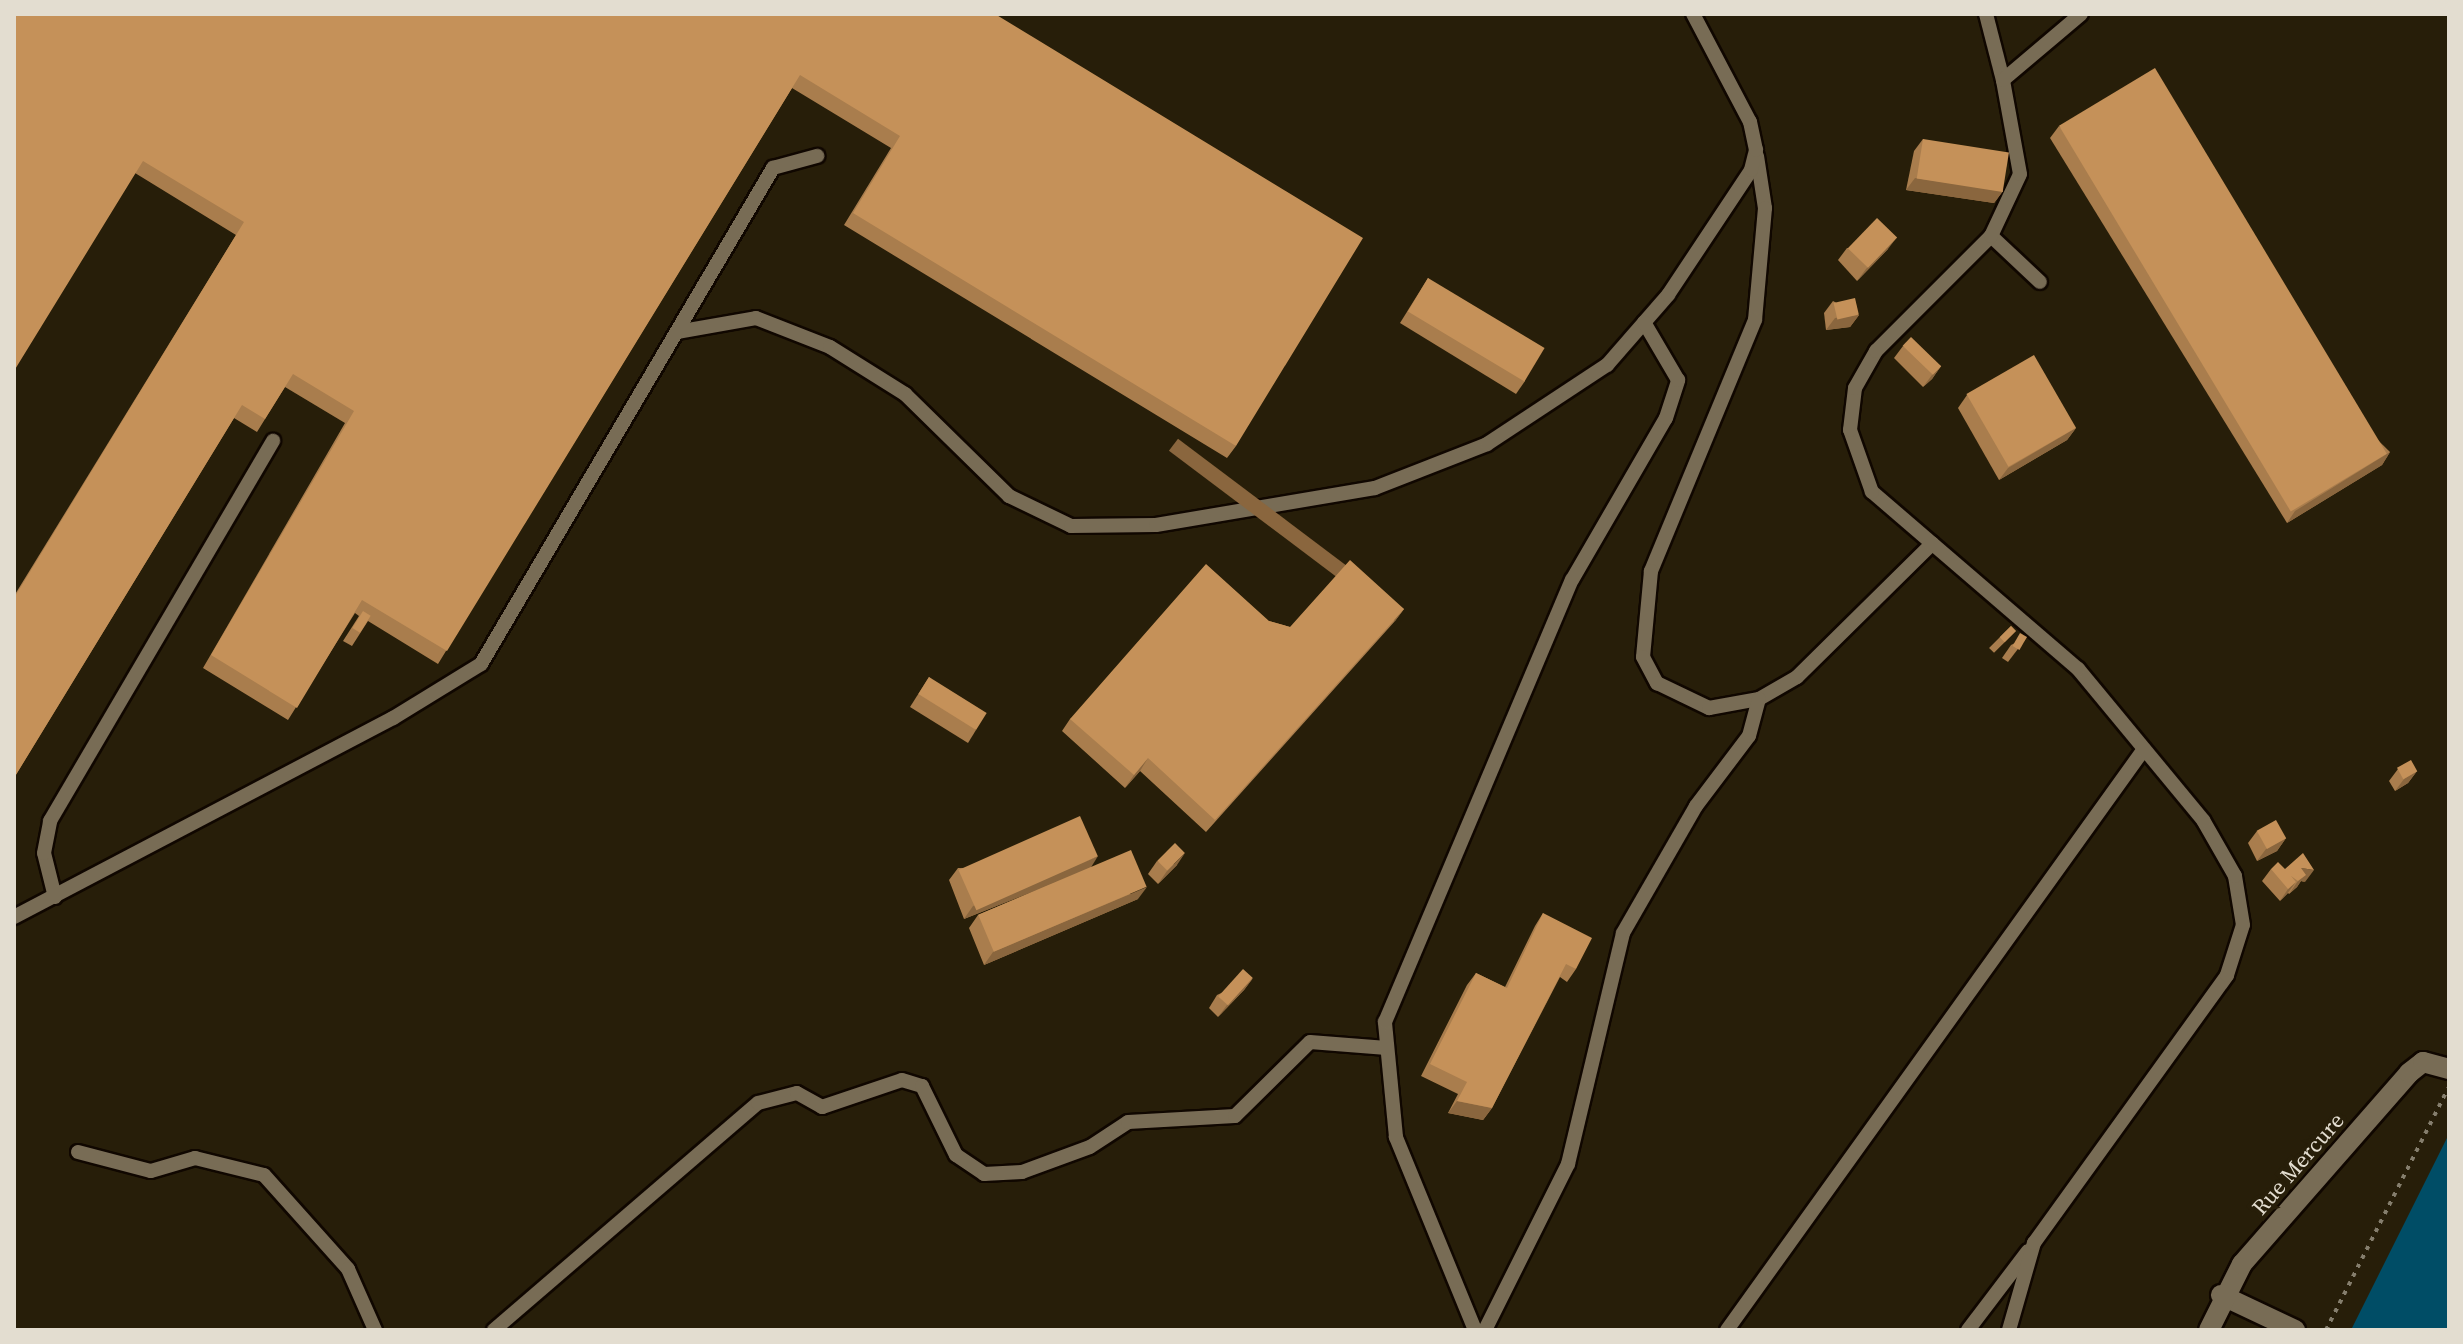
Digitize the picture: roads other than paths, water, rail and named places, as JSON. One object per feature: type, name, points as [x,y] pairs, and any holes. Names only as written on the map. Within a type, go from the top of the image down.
[{"type":"street","name":"Rue Mercure","points":[[2209,1330],[2221,1295],[2409,1073],[2423,1062],[2449,1069]]},
{"type":"street","points":[[2221,1295],[2295,1330]]},
{"type":"lane","points":[[1693,14],[1750,122],[1765,208],[1755,320],[1651,571],[1643,657],[1657,683],[1688,701],[1709,708],[1759,699],[1797,677],[1932,544]]},
{"type":"lane","points":[[1968,1330],[2227,975],[2243,925],[2235,876],[2203,820],[2078,669],[1872,492],[1850,430],[1855,388],[1876,351],[1991,236],[2020,174],[2003,80],[1986,14]]},
{"type":"lane","points":[[2003,80],[2081,14]]},
{"type":"lane","points":[[677,332],[756,318],[830,347],[905,394],[1009,496],[1071,526],[1156,525],[1375,488],[1487,444],[1607,365],[1644,322],[1751,170],[1756,150]]},
{"type":"lane","points":[[14,917],[481,664],[773,168],[817,156]]},
{"type":"lane","points":[[1991,236],[2040,282]]},
{"type":"lane","points":[[1475,1330],[1396,1137],[1385,1022],[1572,580],[1666,418],[1678,380],[1644,322]]},
{"type":"lane","points":[[55,897],[44,853],[50,821],[273,441]]},
{"type":"lane","points":[[1485,1330],[1568,1164],[1623,933],[1696,806],[1749,736],[1759,699]]},
{"type":"lane","points":[[1727,1330],[2144,749]]},
{"type":"lane","points":[[494,1330],[758,1103],[797,1093],[822,1107],[902,1080],[922,1086],[956,1155],[984,1174],[1022,1172],[1090,1147],[1128,1122],[1235,1116],[1310,1042],[1387,1048]]},
{"type":"lane","points":[[78,1152],[151,1171],[195,1158],[264,1175],[348,1269],[375,1330]]},
{"type":"lane","points":[[2009,1330],[2034,1243]]},
{"type":"water","points":[[2449,1134],[2449,1330],[2351,1330]]}]
